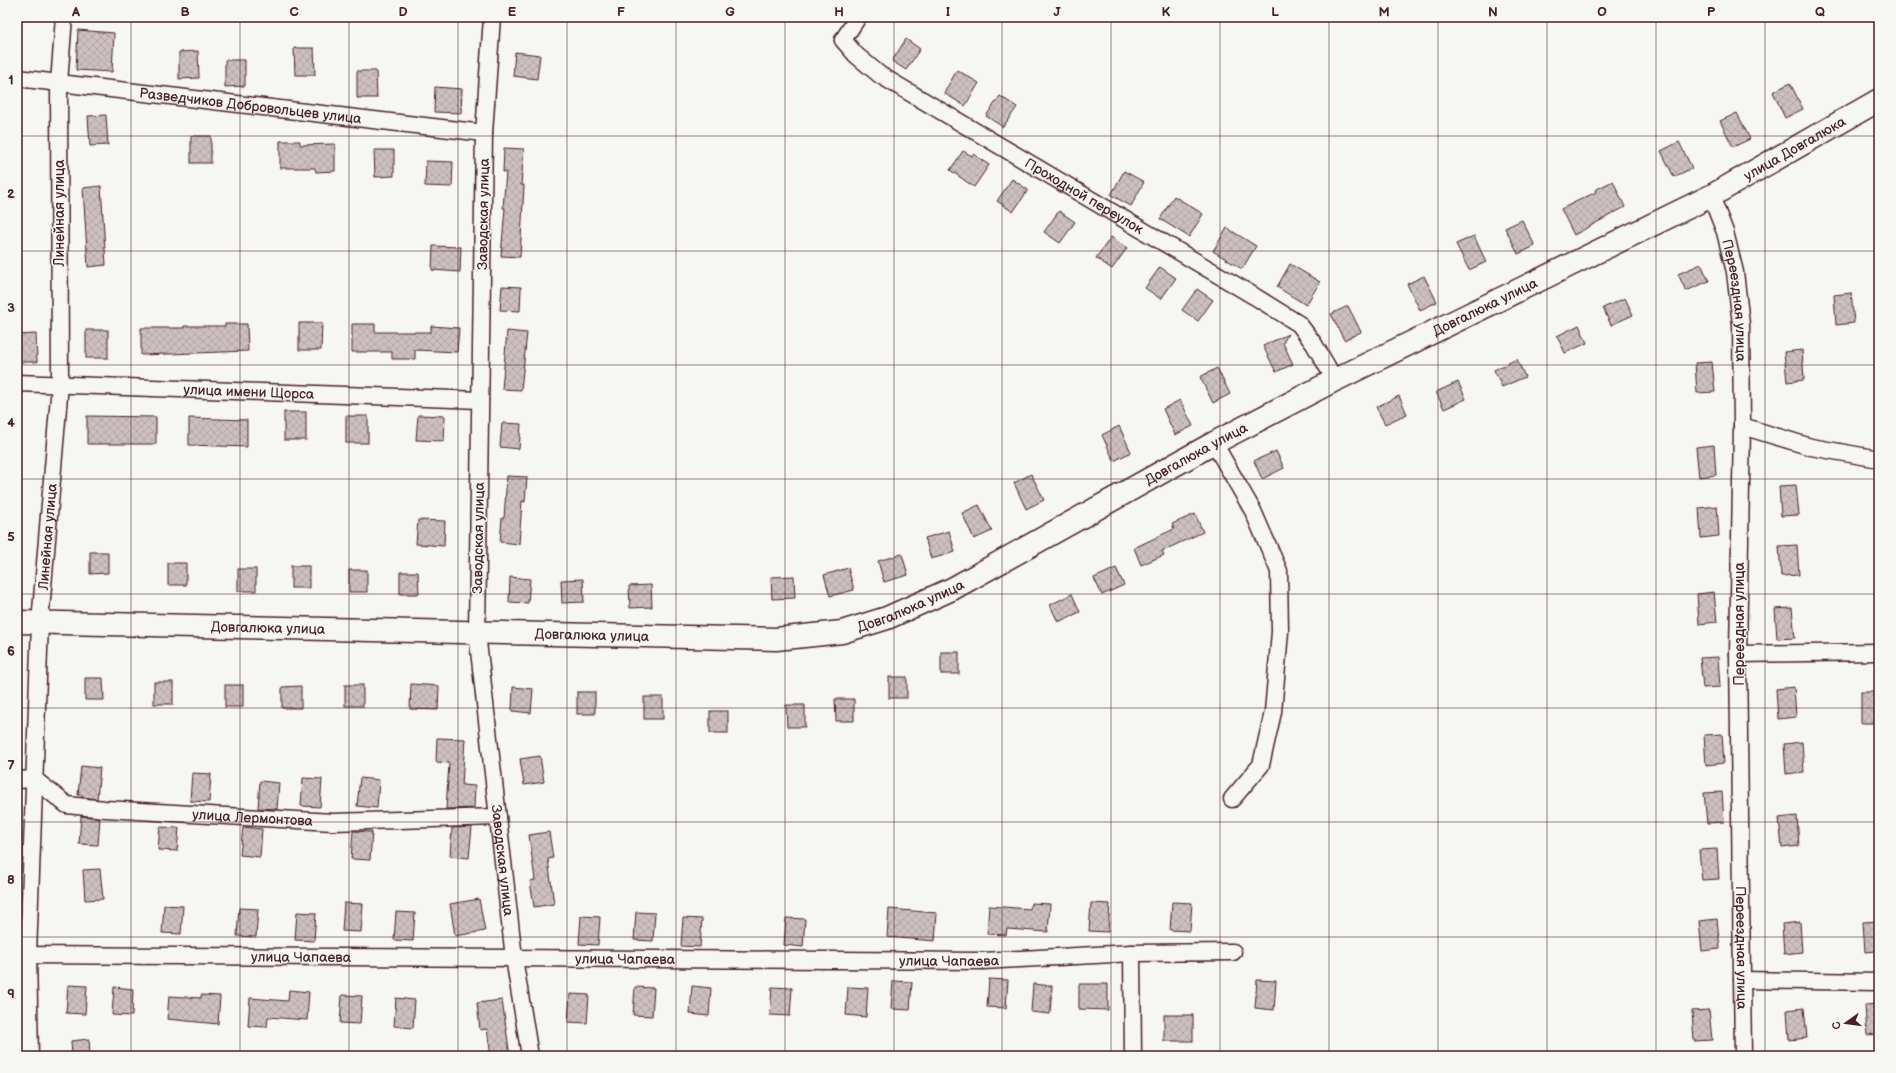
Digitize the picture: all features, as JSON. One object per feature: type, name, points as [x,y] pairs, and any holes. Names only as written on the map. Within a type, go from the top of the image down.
[{"type":"street","name":"Линейная улица","points":[[30,1056],[23,955],[34,779],[40,623],[60,384],[59,82],[64,17]]},
{"type":"street","name":"Заводская улица","points":[[492,17],[484,133],[477,633],[514,958],[530,1056]]},
{"type":"street","name":"Проходной переулок","points":[[858,17],[843,40],[856,55],[880,75],[1254,296],[1298,324],[1314,344],[1335,380]]},
{"type":"street","name":"Разведчиков Добровольцев улица","points":[[17,78],[484,133]]},
{"type":"street","name":"улица Довгалюка","points":[[1711,196],[1879,100]]},
{"type":"street","name":"Довгалюка улица","points":[[17,622],[776,639],[842,632],[887,618],[952,590],[1214,443],[1335,380],[1711,196]]},
{"type":"street","name":"Переездная улица","points":[[1711,196],[1725,232],[1735,272],[1741,324],[1742,426],[1738,654],[1743,1056]]},
{"type":"street","name":"улица имени Щорса","points":[[17,383],[480,400]]},
{"type":"street","points":[[1742,426],[1811,447],[1879,459]]},
{"type":"street","points":[[1214,443],[1253,511],[1279,571],[1280,632],[1272,712],[1261,765],[1232,799]]},
{"type":"street","points":[[1738,654],[1879,652]]},
{"type":"street","points":[[17,780],[34,779]]},
{"type":"street","name":"улица Лермонтова","points":[[34,779],[67,805],[105,809],[333,822],[498,817]]},
{"type":"street","name":"улица Чапаева","points":[[23,955],[983,961],[1132,953],[1233,952]]},
{"type":"street","points":[[1132,953],[1133,1056]]},
{"type":"street","points":[[1742,980],[1879,982]]},
{"type":"building","points":[[78,30],[114,33],[112,72],[76,70]]},
{"type":"building","points":[[906,39],[920,49],[906,70],[892,61]]},
{"type":"building","points":[[294,48],[314,48],[315,75],[295,75]]},
{"type":"building","points":[[198,51],[199,78],[179,79],[179,52]]},
{"type":"building","points":[[515,52],[540,55],[537,79],[513,76]]},
{"type":"building","points":[[225,60],[245,60],[245,86],[225,87]]},
{"type":"building","points":[[957,70],[979,83],[965,106],[944,93]]},
{"type":"building","points":[[357,71],[376,71],[377,98],[357,98]]},
{"type":"building","points":[[1790,83],[1803,109],[1785,118],[1773,92]]},
{"type":"building","points":[[435,87],[462,89],[461,113],[434,112]]},
{"type":"building","points":[[1000,96],[1017,107],[1003,127],[986,116]]},
{"type":"building","points":[[1737,113],[1750,139],[1733,147],[1720,121]]},
{"type":"building","points":[[106,115],[108,145],[90,146],[88,116]]},
{"type":"building","points":[[191,136],[211,136],[211,163],[191,163]]},
{"type":"building","points":[[280,141],[300,141],[300,145],[335,144],[335,171],[316,172],[315,168],[280,168]]},
{"type":"building","points":[[1679,142],[1692,168],[1674,177],[1661,151]]},
{"type":"building","points":[[504,148],[524,149],[521,185],[524,185],[520,257],[501,256],[506,172],[503,172]]},
{"type":"building","points":[[374,150],[394,150],[394,176],[375,177]]},
{"type":"building","points":[[963,151],[972,156],[973,154],[989,165],[974,187],[950,170]]},
{"type":"building","points":[[426,161],[453,162],[452,187],[425,186]]},
{"type":"building","points":[[1124,171],[1144,182],[1131,206],[1111,195]]},
{"type":"building","points":[[1012,179],[1028,190],[1013,212],[997,201]]},
{"type":"building","points":[[1613,181],[1625,207],[1574,235],[1561,209],[1596,192],[1595,190]]},
{"type":"building","points":[[101,186],[106,265],[88,267],[83,188]]},
{"type":"building","points":[[1174,196],[1203,214],[1189,237],[1160,219]]},
{"type":"building","points":[[1059,211],[1075,222],[1060,243],[1044,232]]},
{"type":"building","points":[[1522,220],[1535,246],[1518,254],[1505,228]]},
{"type":"building","points":[[1227,228],[1256,246],[1242,269],[1213,251]]},
{"type":"building","points":[[1474,236],[1486,262],[1469,270],[1456,244]]},
{"type":"building","points":[[1111,237],[1127,248],[1112,269],[1096,258]]},
{"type":"building","points":[[433,246],[461,247],[460,272],[432,270]]},
{"type":"building","points":[[1290,264],[1320,282],[1306,305],[1277,287]]},
{"type":"building","points":[[1701,264],[1709,281],[1686,291],[1678,274]]},
{"type":"building","points":[[1160,267],[1176,278],[1161,299],[1145,288]]},
{"type":"building","points":[[1424,276],[1437,302],[1420,310],[1407,284]]},
{"type":"building","points":[[502,286],[521,287],[520,311],[500,310]]},
{"type":"building","points":[[1197,289],[1213,300],[1198,321],[1182,310]]},
{"type":"building","points":[[1851,293],[1854,323],[1836,325],[1834,295]]},
{"type":"building","points":[[1625,298],[1633,315],[1611,325],[1603,308]]},
{"type":"building","points":[[1348,306],[1361,332],[1344,340],[1331,314]]},
{"type":"building","points":[[299,323],[322,323],[321,350],[299,350]]},
{"type":"building","points":[[225,324],[247,324],[248,351],[141,355],[141,328],[184,328],[184,326],[225,326]]},
{"type":"building","points":[[352,324],[375,324],[375,332],[431,332],[431,326],[459,328],[457,352],[415,350],[415,359],[392,359],[392,352],[352,352]]},
{"type":"building","points":[[1579,325],[1587,343],[1565,353],[1557,336]]},
{"type":"building","points":[[86,330],[108,330],[108,358],[86,358]]},
{"type":"building","points":[[507,331],[527,333],[521,390],[502,389]]},
{"type":"building","points":[[36,334],[37,362],[17,362],[17,335]]},
{"type":"building","points":[[1288,334],[1283,343],[1293,364],[1276,372],[1263,346]]},
{"type":"building","points":[[1802,350],[1804,380],[1787,382],[1784,352]]},
{"type":"building","points":[[1517,359],[1525,377],[1502,387],[1494,370]]},
{"type":"building","points":[[1712,362],[1715,392],[1697,393],[1695,363]]},
{"type":"building","points":[[1217,368],[1230,394],[1213,403],[1200,377]]},
{"type":"building","points":[[1458,382],[1466,399],[1444,409],[1436,392]]},
{"type":"building","points":[[1399,396],[1407,414],[1385,424],[1376,407]]},
{"type":"building","points":[[1180,400],[1193,426],[1175,435],[1163,409]]},
{"type":"building","points":[[284,412],[306,412],[306,440],[284,440]]},
{"type":"building","points":[[418,415],[445,416],[444,441],[416,440]]},
{"type":"building","points":[[87,416],[156,417],[156,444],[87,444]]},
{"type":"building","points":[[346,416],[368,416],[368,443],[346,443]]},
{"type":"building","points":[[189,418],[247,420],[247,447],[189,445]]},
{"type":"building","points":[[502,423],[521,424],[519,449],[500,447]]},
{"type":"building","points":[[1119,426],[1131,452],[1114,461],[1102,435]]},
{"type":"building","points":[[1714,445],[1716,475],[1699,477],[1696,447]]},
{"type":"building","points":[[1276,451],[1284,468],[1262,479],[1254,461]]},
{"type":"building","points":[[1031,474],[1044,500],[1026,509],[1014,483]]},
{"type":"building","points":[[507,476],[527,477],[525,502],[522,501],[519,544],[500,542],[502,518],[504,518]]},
{"type":"building","points":[[1796,485],[1799,515],[1781,516],[1779,486]]},
{"type":"building","points":[[979,505],[992,531],[974,539],[962,513]]},
{"type":"building","points":[[1717,506],[1719,536],[1701,538],[1699,508]]},
{"type":"building","points":[[1195,514],[1203,532],[1162,551],[1164,555],[1141,565],[1134,548],[1174,529],[1172,524]]},
{"type":"building","points":[[418,520],[445,521],[444,546],[416,544]]},
{"type":"building","points":[[949,531],[955,552],[931,559],[925,538]]},
{"type":"building","points":[[1797,545],[1799,575],[1781,576],[1779,546]]},
{"type":"building","points":[[90,552],[108,552],[108,573],[90,574]]},
{"type":"building","points":[[902,554],[908,575],[884,582],[878,561]]},
{"type":"building","points":[[168,563],[186,563],[186,585],[168,585]]},
{"type":"building","points":[[291,566],[309,566],[309,588],[291,588]]},
{"type":"building","points":[[848,568],[854,590],[830,596],[824,575]]},
{"type":"building","points":[[1116,568],[1124,585],[1102,595],[1094,578]]},
{"type":"building","points":[[238,569],[256,569],[256,591],[238,591]]},
{"type":"building","points":[[349,570],[367,570],[367,592],[349,592]]},
{"type":"building","points":[[400,572],[418,572],[419,594],[400,594]]},
{"type":"building","points":[[794,576],[795,598],[772,599],[771,577]]},
{"type":"building","points":[[510,577],[530,579],[528,603],[509,602]]},
{"type":"building","points":[[583,579],[584,602],[562,603],[561,580]]},
{"type":"building","points":[[651,585],[652,607],[630,608],[629,586]]},
{"type":"building","points":[[1714,592],[1717,622],[1699,624],[1697,594]]},
{"type":"building","points":[[1072,594],[1080,612],[1058,622],[1050,605]]},
{"type":"building","points":[[1792,608],[1795,638],[1777,639],[1775,609]]},
{"type":"building","points":[[941,652],[959,652],[959,674],[941,674]]},
{"type":"building","points":[[1718,657],[1720,687],[1703,688],[1700,658]]},
{"type":"building","points":[[889,677],[907,677],[907,698],[889,698]]},
{"type":"building","points":[[85,678],[103,678],[104,700],[85,700]]},
{"type":"building","points":[[154,682],[173,682],[173,704],[154,704]]},
{"type":"building","points":[[411,684],[439,686],[438,710],[410,709]]},
{"type":"building","points":[[225,685],[243,685],[243,707],[225,707]]},
{"type":"building","points":[[345,685],[363,685],[363,706],[345,706]]},
{"type":"building","points":[[301,686],[301,708],[282,708],[282,687]]},
{"type":"building","points":[[513,687],[533,689],[531,713],[512,711]]},
{"type":"building","points":[[1794,687],[1796,717],[1778,719],[1776,689]]},
{"type":"building","points":[[577,692],[595,692],[595,714],[577,714]]},
{"type":"building","points":[[1861,692],[1879,692],[1879,723],[1861,723]]},
{"type":"building","points":[[644,697],[663,697],[663,719],[644,719]]},
{"type":"building","points":[[835,699],[854,699],[854,721],[836,721]]},
{"type":"building","points":[[786,705],[805,705],[805,727],[787,727]]},
{"type":"building","points":[[710,711],[728,711],[728,733],[710,733]]},
{"type":"building","points":[[1722,734],[1724,763],[1706,765],[1704,735]]},
{"type":"building","points":[[437,738],[465,739],[462,785],[475,786],[474,808],[446,809],[449,763],[436,762]]},
{"type":"building","points":[[1802,742],[1804,772],[1786,774],[1784,744]]},
{"type":"building","points":[[540,756],[544,782],[524,785],[520,759]]},
{"type":"building","points":[[81,766],[100,768],[97,799],[78,795]]},
{"type":"building","points":[[192,773],[211,774],[209,802],[190,801]]},
{"type":"building","points":[[303,778],[322,779],[320,807],[301,806]]},
{"type":"building","points":[[360,778],[379,780],[377,808],[357,806]]},
{"type":"building","points":[[260,781],[279,783],[277,809],[258,808]]},
{"type":"building","points":[[1722,792],[1724,822],[1707,823],[1704,793]]},
{"type":"building","points":[[81,816],[100,818],[98,845],[79,844]]},
{"type":"building","points":[[1797,816],[1799,846],[1782,848],[1779,818]]},
{"type":"building","points":[[160,827],[179,828],[177,851],[158,850]]},
{"type":"building","points":[[243,827],[262,829],[260,857],[240,855]]},
{"type":"building","points":[[472,827],[469,858],[450,856],[452,828]]},
{"type":"building","points":[[353,831],[372,832],[370,860],[351,859]]},
{"type":"building","points":[[549,832],[553,858],[548,859],[554,904],[534,907],[530,881],[535,880],[529,835]]},
{"type":"building","points":[[1717,849],[1719,879],[1702,880],[1699,850]]},
{"type":"building","points":[[100,869],[103,899],[85,900],[83,870]]},
{"type":"building","points":[[479,899],[485,931],[455,936],[450,904]]},
{"type":"building","points":[[1172,902],[1192,903],[1190,931],[1170,930]]},
{"type":"building","points":[[344,903],[363,904],[361,932],[342,931]]},
{"type":"building","points":[[1031,903],[1050,904],[1048,932],[1007,929],[1006,935],[987,934],[989,906],[1030,909]]},
{"type":"building","points":[[1091,903],[1110,904],[1108,932],[1089,931]]},
{"type":"building","points":[[164,905],[183,906],[181,934],[162,933]]},
{"type":"building","points":[[239,908],[258,909],[256,937],[237,936]]},
{"type":"building","points":[[889,909],[937,913],[935,941],[887,937]]},
{"type":"building","points":[[297,912],[316,913],[314,941],[295,940]]},
{"type":"building","points":[[396,912],[415,913],[413,941],[394,940]]},
{"type":"building","points":[[636,912],[655,913],[653,941],[634,940]]},
{"type":"building","points":[[581,916],[600,917],[598,945],[579,944]]},
{"type":"building","points":[[683,918],[702,919],[700,947],[681,946]]},
{"type":"building","points":[[786,918],[805,919],[803,947],[784,945]]},
{"type":"building","points":[[1717,919],[1720,949],[1702,951],[1699,921]]},
{"type":"building","points":[[1879,921],[1879,951],[1865,952],[1863,922]]},
{"type":"building","points":[[1800,922],[1802,952],[1784,954],[1782,924]]},
{"type":"building","points":[[989,979],[1008,980],[1006,1008],[987,1007]]},
{"type":"building","points":[[1257,980],[1276,981],[1274,1010],[1255,1008]]},
{"type":"building","points":[[893,981],[912,982],[910,1010],[891,1009]]},
{"type":"building","points":[[1033,984],[1052,986],[1050,1014],[1031,1012]]},
{"type":"building","points":[[1079,984],[1108,984],[1108,1010],[1079,1009]]},
{"type":"building","points":[[68,985],[87,986],[85,1014],[66,1013]]},
{"type":"building","points":[[692,986],[711,988],[709,1016],[690,1014]]},
{"type":"building","points":[[114,987],[133,989],[132,1016],[112,1015]]},
{"type":"building","points":[[635,987],[654,988],[652,1016],[633,1015]]},
{"type":"building","points":[[772,987],[792,988],[790,1016],[770,1015]]},
{"type":"building","points":[[848,987],[868,988],[866,1017],[846,1015]]},
{"type":"building","points":[[289,990],[309,992],[307,1020],[268,1017],[267,1027],[248,1026],[250,998],[288,1001]]},
{"type":"building","points":[[570,994],[589,995],[587,1023],[568,1022]]},
{"type":"building","points":[[201,995],[220,996],[218,1024],[167,1019],[169,996],[201,998]]},
{"type":"building","points":[[342,995],[362,996],[360,1024],[340,1023]]},
{"type":"building","points":[[396,998],[415,1000],[413,1028],[394,1026]]},
{"type":"building","points":[[502,1000],[510,1056],[491,1056],[487,1029],[480,1030],[477,1003]]},
{"type":"building","points":[[1879,1004],[1879,1034],[1867,1035],[1865,1005]]},
{"type":"building","points":[[1804,1008],[1807,1038],[1789,1040],[1787,1010]]},
{"type":"building","points":[[1709,1010],[1712,1040],[1694,1041],[1692,1011]]},
{"type":"building","points":[[1164,1015],[1193,1015],[1193,1041],[1164,1041]]},
{"type":"building","points":[[89,1039],[90,1056],[72,1056],[71,1041]]}]
